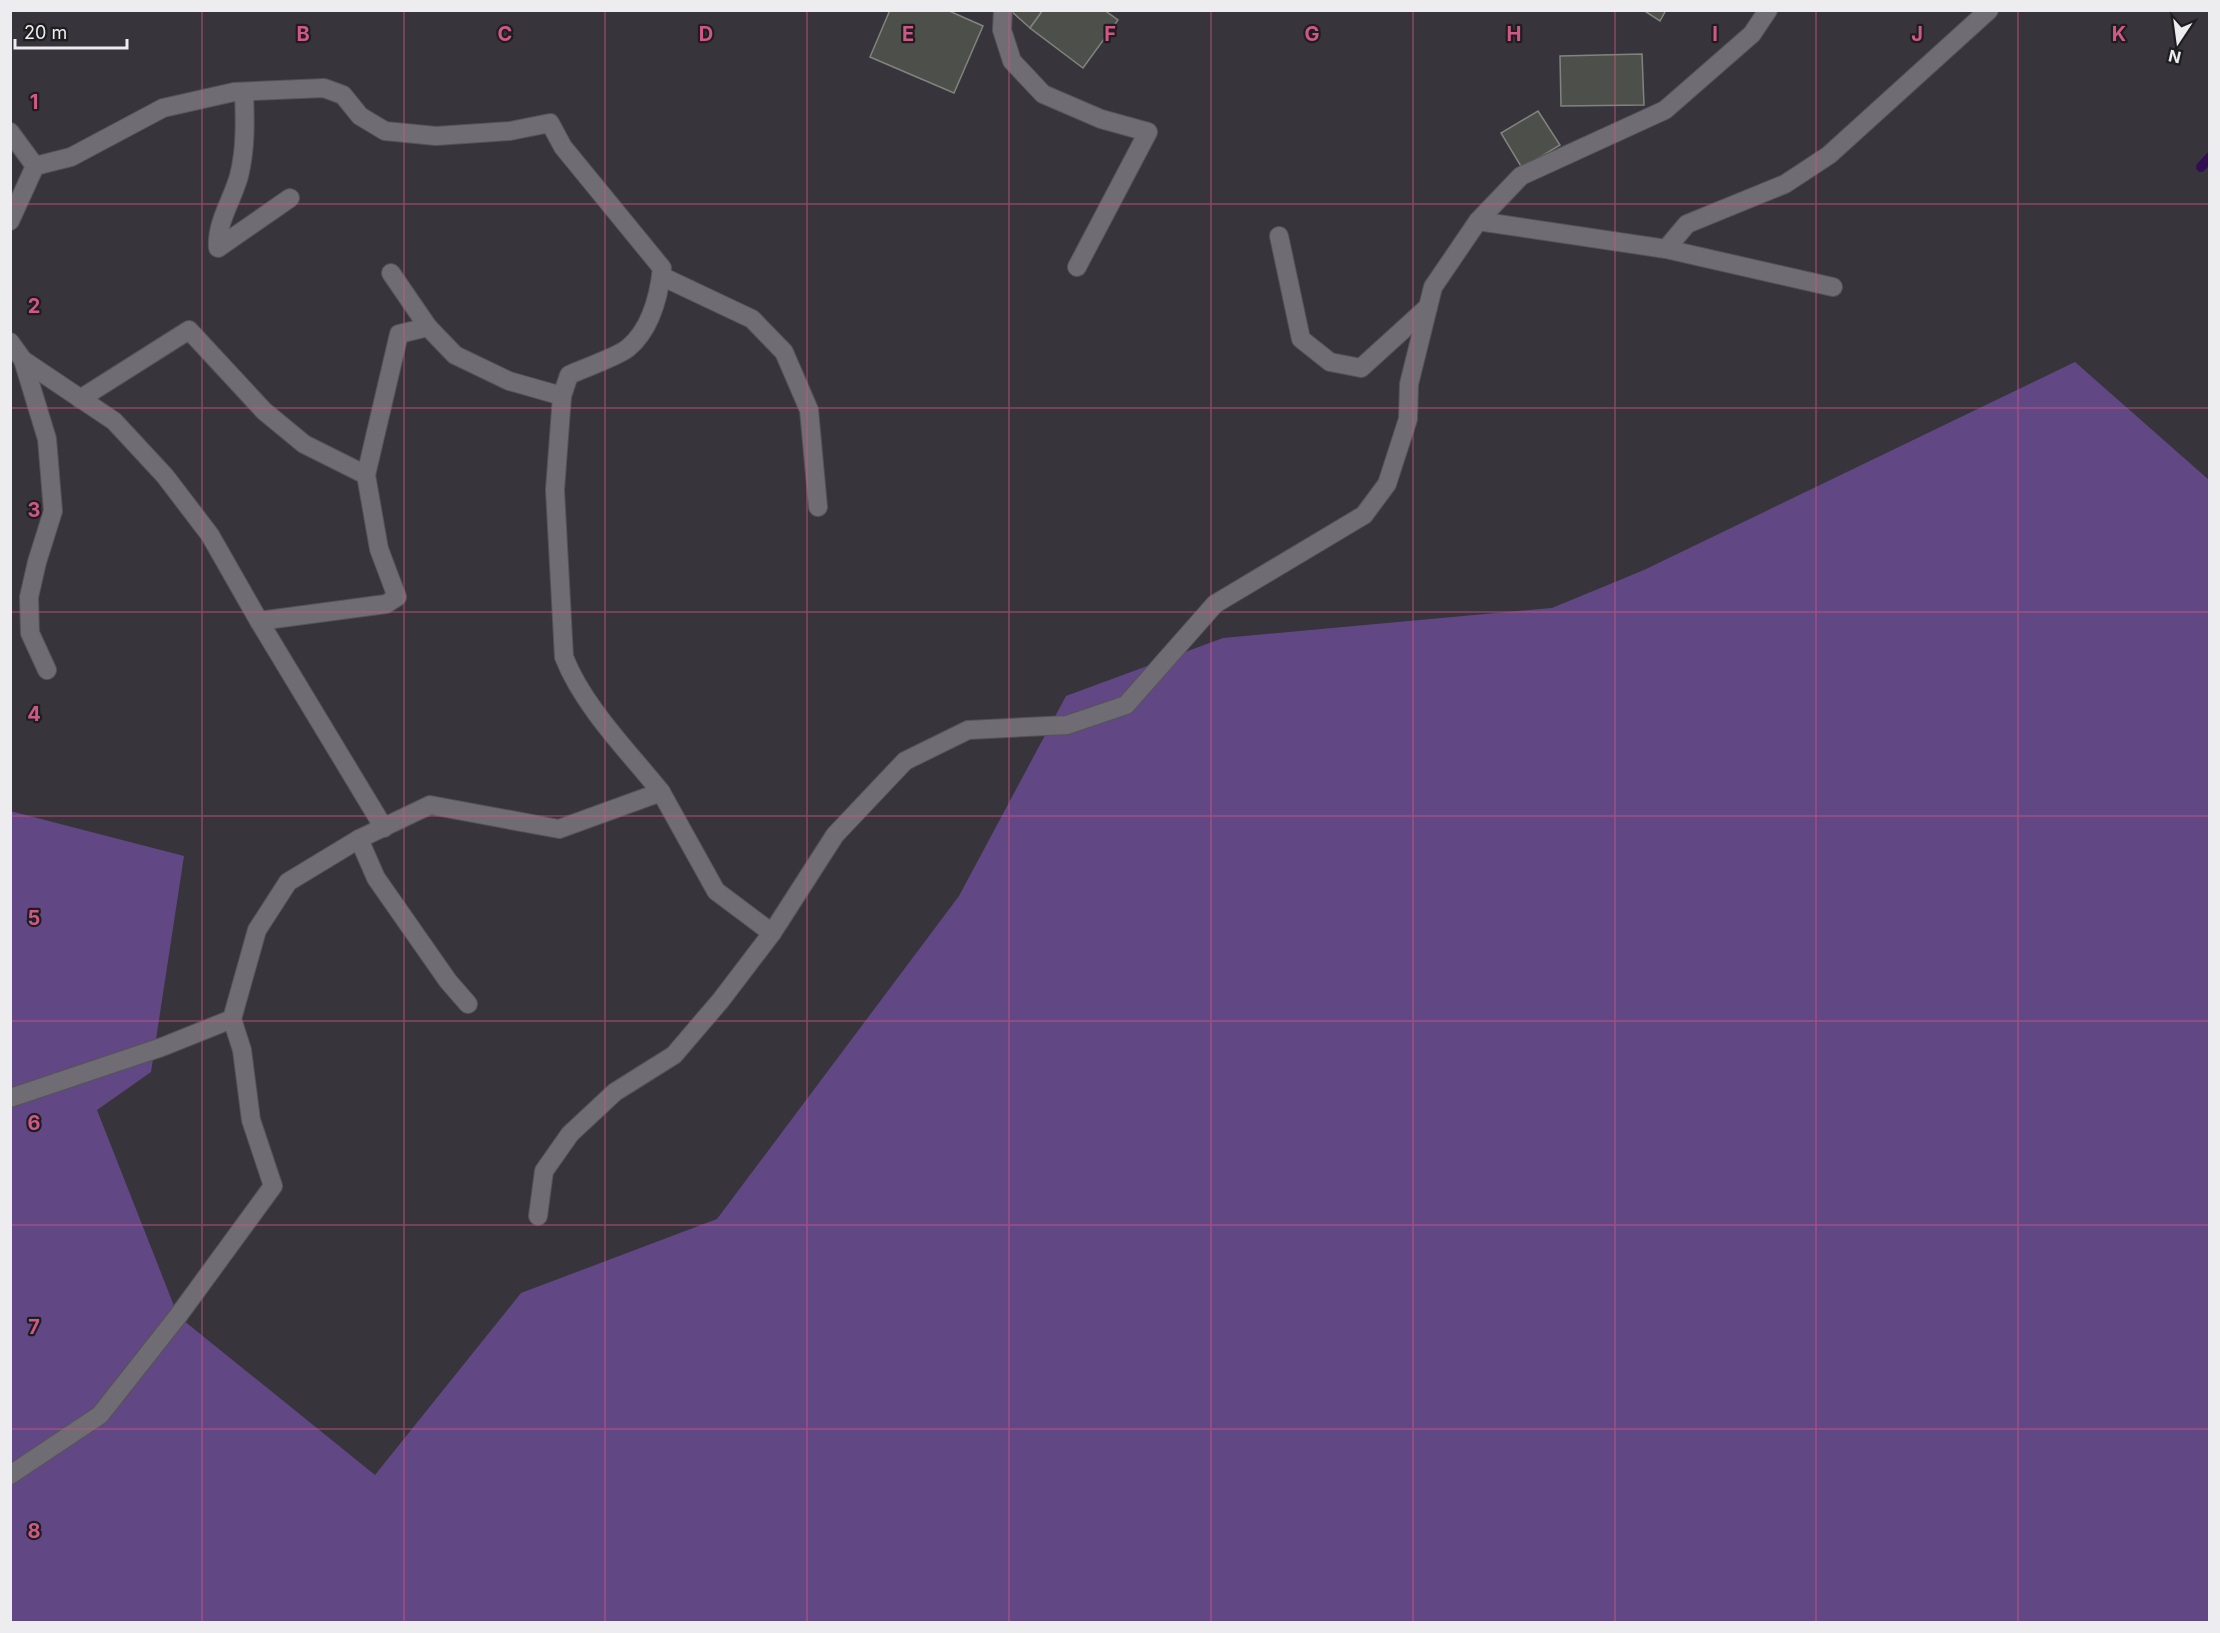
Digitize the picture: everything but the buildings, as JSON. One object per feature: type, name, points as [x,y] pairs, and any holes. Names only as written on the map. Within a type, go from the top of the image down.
[{"type":"street","points":[[1003,10],[1002,30],[1012,61],[1043,94],[1101,119],[1148,132],[1077,267]]},
{"type":"street","points":[[538,1216],[544,1171],[570,1134],[615,1092],[674,1055],[721,1000],[772,933],[835,835],[905,761],[968,730],[1067,725],[1126,705],[1215,604],[1364,515],[1387,484],[1408,419],[1409,384],[1433,287],[1478,221],[1521,176],[1665,110],[1752,34],[1768,10]]},
{"type":"street","points":[[1666,249],[1687,224],[1785,184],[1829,155],[1989,10]]},
{"type":"street","points":[[35,166],[71,157],[163,108],[234,92],[324,88],[343,95],[360,116],[385,131],[436,136],[510,130],[550,123],[563,147],[662,268],[660,286],[647,324],[627,349],[569,375],[562,396],[555,490],[564,657],[572,678],[661,792],[716,891],[772,933]]},
{"type":"street","points":[[244,92],[246,137],[238,177],[217,234],[218,248],[290,198]]},
{"type":"street","points":[[10,132],[35,166]]},
{"type":"street","points":[[10,221],[35,166]]},
{"type":"street","points":[[1478,221],[1666,249],[1833,287]]},
{"type":"street","points":[[1279,236],[1301,339],[1330,362],[1361,368],[1428,307]]},
{"type":"street","points":[[391,273],[428,327],[455,355],[509,381],[562,396]]},
{"type":"street","points":[[661,276],[752,319],[784,352],[809,410],[818,507]]},
{"type":"street","points":[[259,621],[386,604],[397,597],[379,549],[366,475],[399,334],[428,327]]},
{"type":"street","points":[[80,399],[189,330],[264,411],[304,444],[366,475]]},
{"type":"street","points":[[10,342],[23,360],[47,439],[53,511],[29,597],[30,633],[47,670]]},
{"type":"street","points":[[23,360],[114,421],[165,476],[210,535],[384,828]]},
{"type":"street","points":[[10,1475],[100,1415],[178,1316],[273,1186],[251,1120],[242,1050],[232,1019],[257,930],[288,882],[359,839],[430,805],[559,829],[661,792]]},
{"type":"street","points":[[359,839],[376,878],[448,981],[468,1004]]},
{"type":"street","points":[[10,1098],[162,1047],[232,1019]]},
{"type":"shaded area","points":[[2075,362],[2209,480],[2209,1622],[11,1622],[10,811],[184,856],[151,1072],[97,1110],[178,1316],[375,1475],[521,1293],[717,1219],[959,896],[1066,696],[1223,638],[1552,608],[1644,570]]},
{"type":"waterway","points":[[2201,167],[2210,157]]}]
